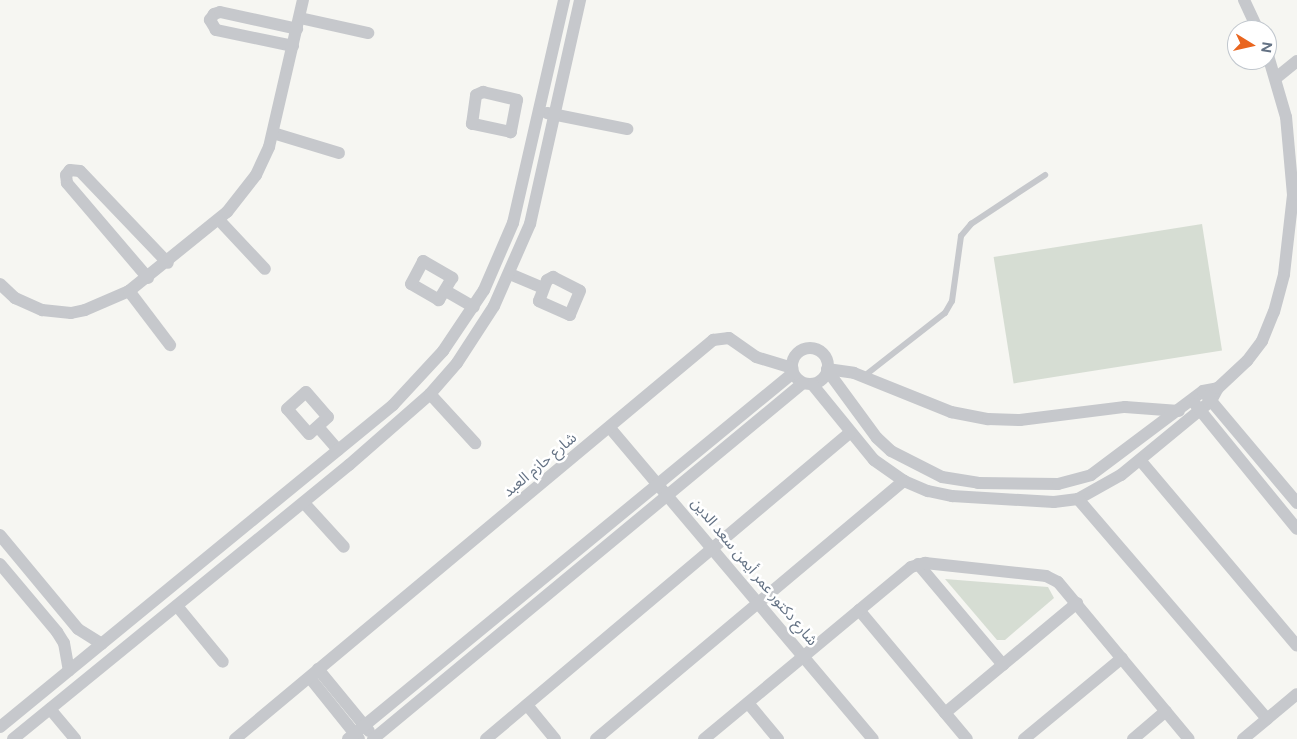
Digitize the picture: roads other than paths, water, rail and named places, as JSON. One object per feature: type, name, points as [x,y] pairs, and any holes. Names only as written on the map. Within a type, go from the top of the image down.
[{"type":"street","points":[[0,284],[28,305],[56,312],[85,310],[129,292],[168,263],[218,220],[238,201],[256,175],[273,133],[303,0]]},
{"type":"street","points":[[0,726],[338,450],[422,376],[474,307],[495,268],[513,223],[564,0]]},
{"type":"street","points":[[13,739],[304,503],[430,394],[470,345],[510,274],[536,202],[580,0]]},
{"type":"street","points":[[1249,2],[1255,20]]},
{"type":"street","points":[[293,46],[216,30],[210,20],[214,14],[220,12],[368,33]]},
{"type":"street","points":[[1276,78],[1297,61]]},
{"type":"street","points":[[793,370],[808,383],[874,460],[904,480],[928,491],[952,496],[1046,502],[1078,499],[1100,488],[1140,460],[1196,405],[1247,361],[1262,340],[1284,274],[1290,235],[1292,186],[1286,117],[1273,70]]},
{"type":"street","points":[[516,116],[556,115],[627,130]]},
{"type":"street","points":[[273,133],[339,153]]},
{"type":"street","points":[[148,278],[67,183],[66,175],[70,170],[80,170],[168,263]]},
{"type":"street","points":[[218,220],[265,268]]},
{"type":"street","points":[[510,274],[543,288]]},
{"type":"street","points":[[446,291],[474,307]]},
{"type":"street","points":[[129,292],[170,345]]},
{"type":"street","name":"شارع حازم العبد","points":[[235,739],[720,336],[728,338],[756,357],[793,370]]},
{"type":"street","points":[[357,734],[793,370],[798,353],[809,349],[825,357],[827,370],[877,438],[891,451],[924,470],[961,481],[1028,485],[1075,480],[1105,467],[1179,411],[1196,405]]},
{"type":"street","points":[[827,370],[863,377],[951,412],[988,419],[1020,420],[1125,407],[1179,411]]},
{"type":"street","points":[[314,674],[357,734],[375,738],[668,495],[808,383],[824,377],[827,370]]},
{"type":"street","points":[[430,394],[475,443]]},
{"type":"street","points":[[1207,396],[1297,503]]},
{"type":"street","points":[[1196,405],[1297,528]]},
{"type":"street","points":[[319,428],[338,450]]},
{"type":"street","name":"شارع دكتور عمر أيمن سعد الدين","points":[[610,428],[873,739]]},
{"type":"street","points":[[486,739],[714,550],[849,433]]},
{"type":"street","points":[[1140,460],[1297,646]]},
{"type":"street","points":[[596,739],[904,480]]},
{"type":"street","points":[[1078,499],[1267,719]]},
{"type":"street","points":[[304,503],[344,547]]},
{"type":"street","points":[[239,532],[251,545]]},
{"type":"street","points":[[0,536],[78,629],[102,644]]},
{"type":"street","points":[[0,564],[57,632],[64,643],[69,671]]},
{"type":"street","points":[[918,564],[1003,665]]},
{"type":"street","points":[[704,739],[859,610],[918,564],[1046,576],[1058,582],[1189,739]]},
{"type":"street","points":[[945,713],[1077,603]]},
{"type":"street","points":[[177,606],[223,662]]},
{"type":"street","points":[[859,610],[967,739]]},
{"type":"street","points":[[1024,739],[1122,658]]},
{"type":"street","points":[[1242,739],[1297,694]]},
{"type":"street","points":[[748,703],[778,739]]},
{"type":"street","points":[[527,705],[556,739]]},
{"type":"street","points":[[50,709],[75,739]]},
{"type":"street","points":[[1133,739],[1166,711]]},
{"type":"lane","points":[[863,377],[945,313],[952,301],[961,236],[971,224],[1045,175]]}]
